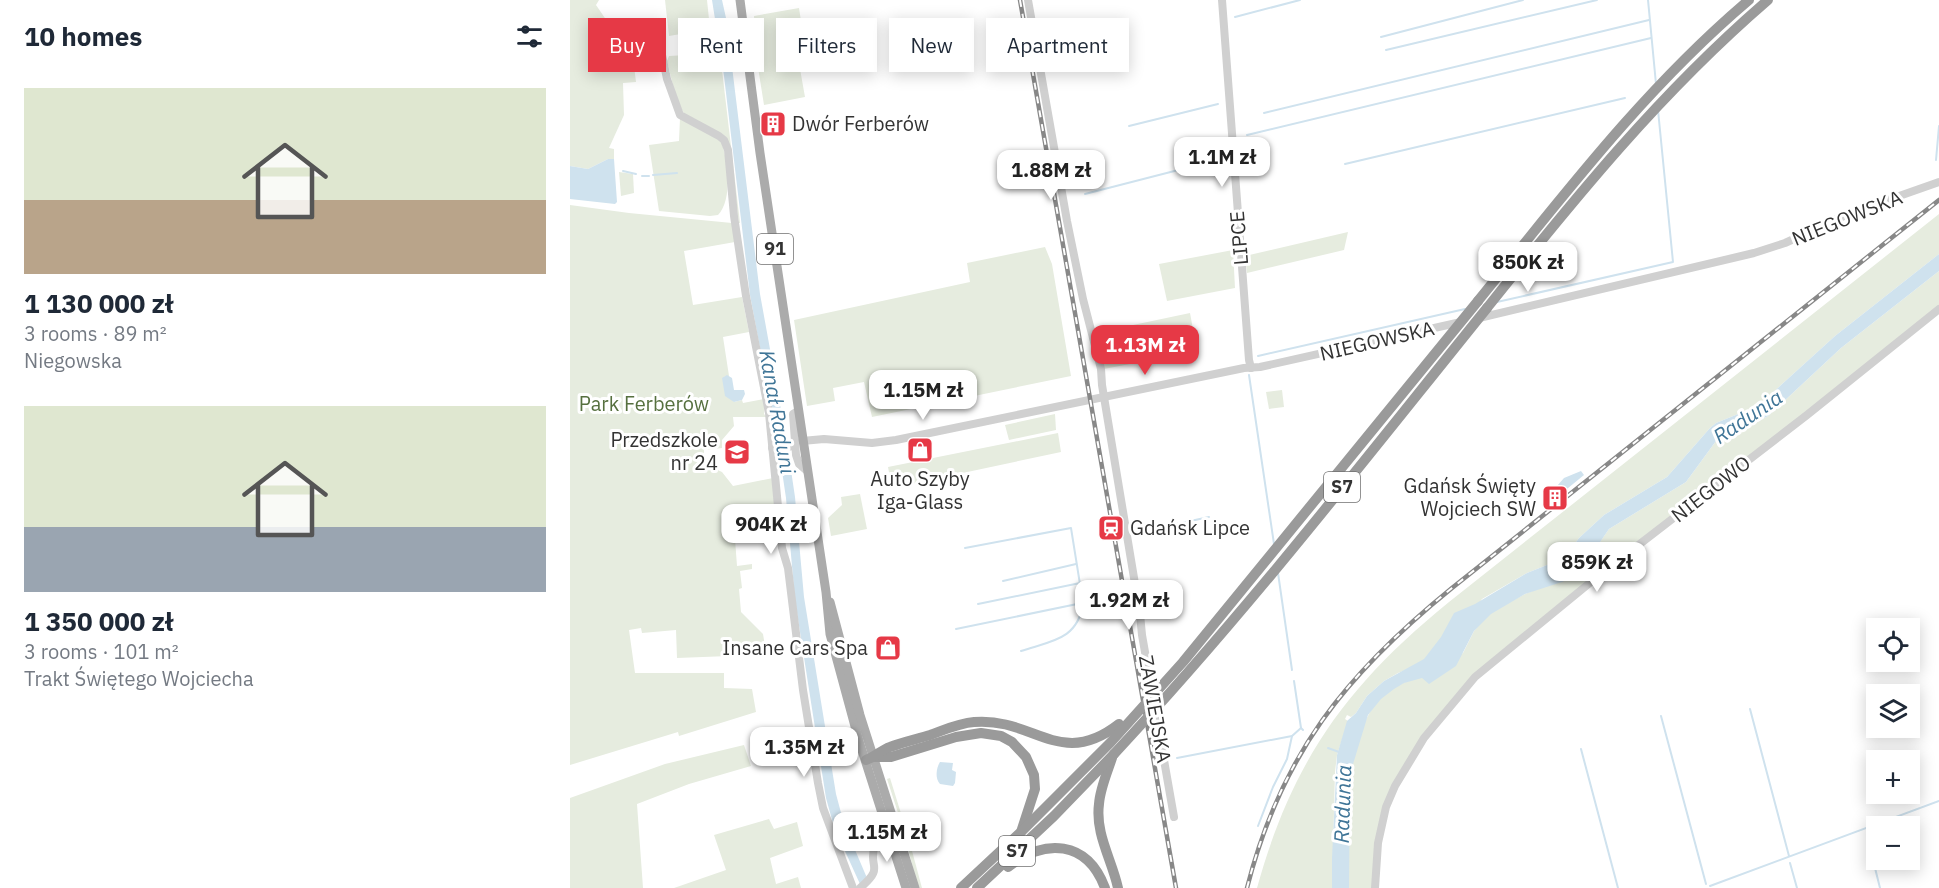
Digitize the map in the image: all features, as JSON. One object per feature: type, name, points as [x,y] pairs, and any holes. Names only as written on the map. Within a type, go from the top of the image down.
[{"type":"highway","name":"S7","points":[[961,888],[1021,832],[1148,702],[1269,560],[1588,164],[1631,115],[1705,39],[1749,0]]},
{"type":"highway","name":"S7","points":[[979,886],[1053,816],[1165,699],[1243,609],[1622,144],[1695,66],[1768,0]]},
{"type":"highway","points":[[907,747],[963,724],[984,721],[1016,727],[1058,742],[1084,743],[1107,733],[1148,702]]},
{"type":"highway","points":[[870,758],[888,747],[907,747],[981,733],[1001,736],[1012,742],[1026,757],[1035,781],[1033,799],[1021,832]]},
{"type":"highway","points":[[1114,754],[1100,796],[1098,814],[1103,841],[1118,888]]},
{"type":"highway","points":[[979,886],[999,876],[1028,854],[1052,847],[1083,856],[1098,872],[1105,888]]},
{"type":"main road","name":"91","points":[[740,0],[758,142],[798,411],[795,444],[807,471],[826,592],[830,634],[915,888]]},
{"type":"main road","name":"91","points":[[870,758],[890,839],[906,888]]},
{"type":"street","name":"ZAWIEJSKA","points":[[1028,0],[1066,221],[1101,369],[1142,634],[1174,817]]},
{"type":"street","name":"LIPCE","points":[[1222,0],[1244,307],[1251,368]]},
{"type":"street","points":[[666,72],[680,115],[719,136],[726,145],[741,261],[775,448],[782,548],[788,568],[812,751],[823,808],[853,888]]},
{"type":"street","name":"NIEGOWSKA","points":[[775,448],[824,439],[859,443],[885,442],[1251,368],[1497,314],[1754,253],[1785,243],[1848,214],[1939,182]]},
{"type":"street","name":"NIEGOWO","points":[[1375,888],[1376,853],[1380,832],[1395,786],[1424,738],[1475,677],[1597,577],[1800,421],[1939,309]]},
{"type":"street","points":[[860,888],[871,879],[875,869],[873,850],[875,845],[890,839]]},
{"type":"green space","points":[[570,0],[599,0],[596,5],[605,18],[588,18],[588,72],[635,72],[636,82],[623,83],[624,115],[609,148],[614,149],[614,159],[608,159],[588,169],[570,166]]},
{"type":"green space","points":[[665,0],[707,0],[709,18],[678,18],[678,34],[669,36]]},
{"type":"green space","points":[[799,8],[801,18],[776,18],[776,72],[801,72],[805,97],[764,105],[759,72],[764,72],[764,18],[754,18],[754,16]]},
{"type":"green space","points":[[678,55],[678,72],[722,72],[740,223],[727,138],[685,114],[678,101],[673,83],[667,61],[669,56]]},
{"type":"green space","points":[[680,118],[721,141],[726,158],[728,180],[726,200],[718,215],[659,211],[649,145],[679,141]]},
{"type":"green space","points":[[619,172],[633,174],[634,193],[621,196]]},
{"type":"green space","name":"Park Ferberów","points":[[570,205],[732,223],[735,242],[684,251],[693,305],[742,297],[749,332],[723,337],[729,376],[724,377],[734,402],[742,400],[743,403],[764,399],[764,414],[767,417],[733,417],[734,426],[722,440],[722,448],[704,450],[704,460],[708,461],[709,466],[722,472],[733,486],[773,478],[779,538],[735,539],[737,566],[752,564],[752,569],[740,571],[741,612],[763,634],[765,646],[729,656],[677,658],[676,630],[642,633],[641,628],[629,630],[635,673],[724,673],[724,688],[752,689],[756,712],[679,736],[678,732],[570,765]]},
{"type":"green space","points":[[1939,214],[1939,254],[1835,336],[1758,406],[1716,423],[1667,477],[1604,515],[1579,538],[1562,559],[1527,573],[1482,599],[1440,657],[1398,673],[1384,681],[1367,696],[1356,713],[1351,717],[1347,715],[1345,719],[1348,721],[1337,755],[1335,772],[1332,888],[1257,888],[1287,801],[1306,764],[1328,728],[1381,664],[1449,602]]},
{"type":"green space","points":[[1348,232],[1344,250],[1247,273],[1245,256]]},
{"type":"green space","points":[[1045,247],[1052,264],[1071,376],[872,417],[864,382],[833,388],[835,401],[807,406],[794,320],[970,282],[967,263]]},
{"type":"green space","points":[[1233,250],[1235,288],[1167,301],[1159,264]]},
{"type":"green space","points":[[1939,271],[1939,307],[1473,676],[1391,790],[1373,888],[1349,888],[1349,809],[1346,791],[1349,752],[1383,693],[1463,653],[1485,615],[1525,594],[1579,572],[1609,529],[1686,482],[1716,441],[1730,432],[1748,427],[1768,416],[1841,348]]},
{"type":"green space","points":[[1190,313],[1197,351],[1104,369],[1095,333]]},
{"type":"green space","points":[[1282,390],[1284,407],[1269,409],[1266,392]]},
{"type":"green space","points":[[1055,414],[1056,430],[1009,440],[1005,425]]},
{"type":"green space","points":[[1058,433],[1061,452],[892,488],[888,467]]},
{"type":"green space","points":[[860,494],[867,529],[831,536],[828,518],[842,505],[841,497]]},
{"type":"green space","points":[[744,745],[751,766],[689,784],[637,804],[643,888],[570,888],[570,798],[665,764]]},
{"type":"green space","points":[[890,778],[922,888],[918,888],[903,828],[887,779]]},
{"type":"green space","points":[[769,819],[774,829],[797,822],[803,846],[770,858],[776,884],[798,877],[801,888],[674,888],[726,870],[714,835]]},
{"type":"water","points":[[712,0],[722,0],[726,18],[715,18]]},
{"type":"water","name":"Kanał Raduni","points":[[723,72],[733,72],[760,294],[787,443],[778,444],[750,295]]},
{"type":"water","points":[[608,159],[614,159],[617,202],[615,204],[570,199],[570,166],[588,169]]},
{"type":"water","name":"Radunia","points":[[1939,254],[1939,271],[1841,348],[1768,416],[1748,427],[1730,432],[1716,441],[1686,482],[1609,529],[1583,567],[1573,577],[1525,594],[1491,614],[1474,631],[1456,666],[1429,684],[1422,678],[1404,683],[1381,699],[1368,715],[1350,774],[1349,888],[1332,888],[1337,755],[1347,721],[1356,713],[1367,696],[1384,681],[1424,659],[1441,637],[1454,613],[1475,604],[1527,573],[1562,559],[1579,538],[1604,515],[1667,477],[1716,423],[1758,406],[1835,336]]},
{"type":"water","points":[[727,375],[732,378],[734,390],[744,390],[742,400],[734,402],[725,396],[722,378]]},
{"type":"water","points":[[788,450],[795,497],[804,597],[836,794],[844,824],[867,878],[860,884],[834,827],[826,798],[795,600],[786,498],[779,451]]},
{"type":"water","points":[[1581,471],[1584,475],[1562,493],[1557,486],[1564,478]]},
{"type":"water","points":[[940,762],[953,763],[952,770],[956,772],[953,786],[938,782],[937,773]]},
{"type":"waterway","points":[[1235,17],[1300,0]]},
{"type":"waterway","points":[[1381,37],[1523,0]]},
{"type":"waterway","points":[[1386,50],[1597,0]]},
{"type":"waterway","points":[[1648,0],[1656,84]]},
{"type":"waterway","points":[[1264,113],[1649,20]]},
{"type":"waterway","points":[[1247,135],[1651,38]]},
{"type":"waterway","points":[[1345,164],[1625,98]]},
{"type":"waterway","points":[[1129,126],[1218,104]]},
{"type":"waterway","points":[[1497,302],[1673,262],[1658,110]]},
{"type":"waterway","points":[[1936,160],[1939,126]]},
{"type":"waterway","points":[[1085,194],[1225,158]]},
{"type":"waterway","points":[[623,171],[636,174]]},
{"type":"waterway","points":[[653,175],[677,173]]},
{"type":"waterway","points":[[642,176],[649,176]]},
{"type":"waterway","points":[[1258,356],[1465,309]]},
{"type":"waterway","points":[[1249,375],[1274,544]]},
{"type":"waterway","points":[[1135,533],[1209,517]]},
{"type":"waterway","points":[[965,548],[1071,528],[1083,603],[1080,615],[1069,632],[1061,637],[1021,651]]},
{"type":"waterway","points":[[1003,581],[1076,564]]},
{"type":"waterway","points":[[1278,573],[1292,670]]},
{"type":"waterway","points":[[978,604],[1080,583]]},
{"type":"waterway","points":[[956,629],[1082,603]]},
{"type":"waterway","points":[[1294,681],[1301,728]]},
{"type":"waterway","points":[[1750,709],[1789,856]]},
{"type":"waterway","points":[[1661,716],[1706,884]]},
{"type":"waterway","points":[[1177,758],[1292,736],[1301,728],[1303,730]]},
{"type":"waterway","points":[[1258,826],[1287,759],[1292,736]]},
{"type":"waterway","points":[[1328,748],[1339,752]]},
{"type":"waterway","points":[[1581,749],[1618,888]]},
{"type":"waterway","points":[[1710,886],[1939,801]]},
{"type":"waterway","points":[[1790,863],[1797,888]]},
{"type":"waterway","points":[[1876,870],[1880,888]]},
{"type":"railway","points":[[1020,0],[1176,888]]},
{"type":"railway","points":[[1247,888],[1261,840],[1278,797],[1299,757],[1322,720],[1380,652],[1452,588],[1939,200]]},
{"type":"place","name":"Dwór Ferberów","points":[[773,124]]},
{"type":"place","name":"Auto Szyby Iga-Glass","points":[[920,450]]},
{"type":"place","name":"Przedszkole nr 24","points":[[737,452]]},
{"type":"place","name":"Gdańsk Święty Wojciech SW","points":[[1555,498]]},
{"type":"place","name":"Gdańsk Lipce","points":[[1111,528]]},
{"type":"place","name":"Insane Cars Spa","points":[[888,648]]}]
